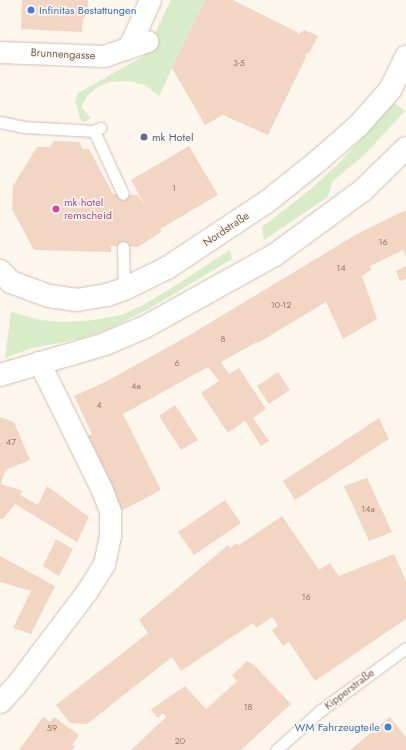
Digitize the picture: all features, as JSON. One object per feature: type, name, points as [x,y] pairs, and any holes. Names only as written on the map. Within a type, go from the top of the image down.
[{"type":"main road","name":"Nordstraße","points":[[0,271],[11,282],[56,297],[76,300],[107,295],[124,289],[167,268],[268,201],[318,162],[358,126],[390,90],[406,57]]},
{"type":"main road","points":[[0,375],[39,362],[105,344],[144,327],[276,254],[363,190],[406,148]]},
{"type":"street","points":[[126,49],[132,40],[150,0]]},
{"type":"street","name":"Brunnengasse","points":[[0,52],[104,56],[148,41]]},
{"type":"street","points":[[0,702],[15,686],[88,591],[104,564],[110,536],[110,511],[102,490],[39,362]]},
{"type":"lane","points":[[0,122],[23,127],[97,129],[123,194]]},
{"type":"lane","points":[[123,247],[124,289]]},
{"type":"lane","name":"Kipperstraße","points":[[276,750],[321,710],[406,648]]},
{"type":"green space","points":[[171,0],[205,0],[159,96],[145,85],[129,81],[109,82],[96,88],[88,95],[81,107],[91,118],[85,122],[81,121],[75,101],[78,93],[144,56]]},
{"type":"green space","points":[[394,103],[405,111],[364,155],[333,181],[328,197],[264,240],[262,227],[311,189],[340,162]]},
{"type":"green space","points":[[230,250],[232,259],[152,307],[107,330],[83,338],[29,349],[5,358],[11,312],[40,320],[64,322],[94,320],[121,315],[143,305],[170,289]]},
{"type":"building","points":[[22,0],[88,0],[87,14],[85,14],[85,18],[83,18],[82,32],[21,29]]},
{"type":"building","points":[[205,0],[233,0],[297,32],[298,34],[305,30],[318,36],[310,52],[305,55],[306,57],[268,135],[223,115],[205,125],[172,68]]},
{"type":"building","points":[[54,141],[79,142],[83,149],[89,149],[113,194],[138,195],[147,209],[131,180],[189,146],[218,195],[160,229],[161,232],[138,247],[111,246],[111,252],[34,250],[12,209],[13,186],[37,147],[50,147]]},
{"type":"building","points":[[406,210],[406,257],[403,250],[370,266],[371,270],[362,276],[377,319],[343,339],[326,302],[258,343],[257,342],[221,362],[229,374],[239,368],[266,409],[253,418],[269,441],[261,446],[245,421],[228,433],[201,393],[219,381],[208,367],[123,414],[161,490],[121,511],[85,437],[92,434],[74,396],[107,381],[188,336],[357,234]]},
{"type":"building","points":[[406,266],[406,279],[400,281],[396,271]]},
{"type":"building","points":[[278,372],[290,390],[269,404],[257,386]]},
{"type":"building","points":[[175,405],[198,440],[181,450],[159,416]]},
{"type":"building","points":[[0,417],[14,422],[30,460],[8,469],[4,473],[1,484],[23,491],[20,495],[38,505],[47,486],[89,517],[77,542],[15,504],[3,519],[0,519]]},
{"type":"building","points":[[379,418],[389,439],[295,500],[283,481]]},
{"type":"building","points":[[367,478],[392,532],[369,541],[344,486]]},
{"type":"building","points":[[225,500],[241,523],[194,555],[178,532]]},
{"type":"building","points":[[282,516],[319,570],[330,563],[339,576],[394,554],[406,581],[406,619],[315,681],[289,642],[283,646],[272,630],[278,626],[272,617],[256,628],[253,623],[181,671],[172,657],[87,724],[70,723],[56,705],[148,633],[139,620],[228,545],[230,548],[237,543],[239,545]]},
{"type":"building","points":[[56,539],[73,549],[59,576],[43,566]]},
{"type":"building","points":[[0,556],[55,586],[31,634],[13,628],[31,591],[0,582]]},
{"type":"building","points":[[247,661],[254,665],[291,704],[241,750],[131,750],[166,717],[163,713],[158,718],[151,710],[156,706],[185,686],[206,709],[237,681],[232,675]]},
{"type":"building","points":[[43,717],[50,722],[54,717],[79,735],[72,745],[75,746],[72,750],[19,750]]},
{"type":"building","name":"WM Fahrzeugteile","points":[[390,717],[406,737],[406,750],[350,750]]},
{"type":"place","name":"Infinitas Bestattungen","points":[[31,10]]},
{"type":"place","name":"mk Hotel","points":[[144,137]]},
{"type":"place","name":"mk hotel remscheid","points":[[56,209]]},
{"type":"place","name":"WM Fahrzeugteile","points":[[388,727]]}]
